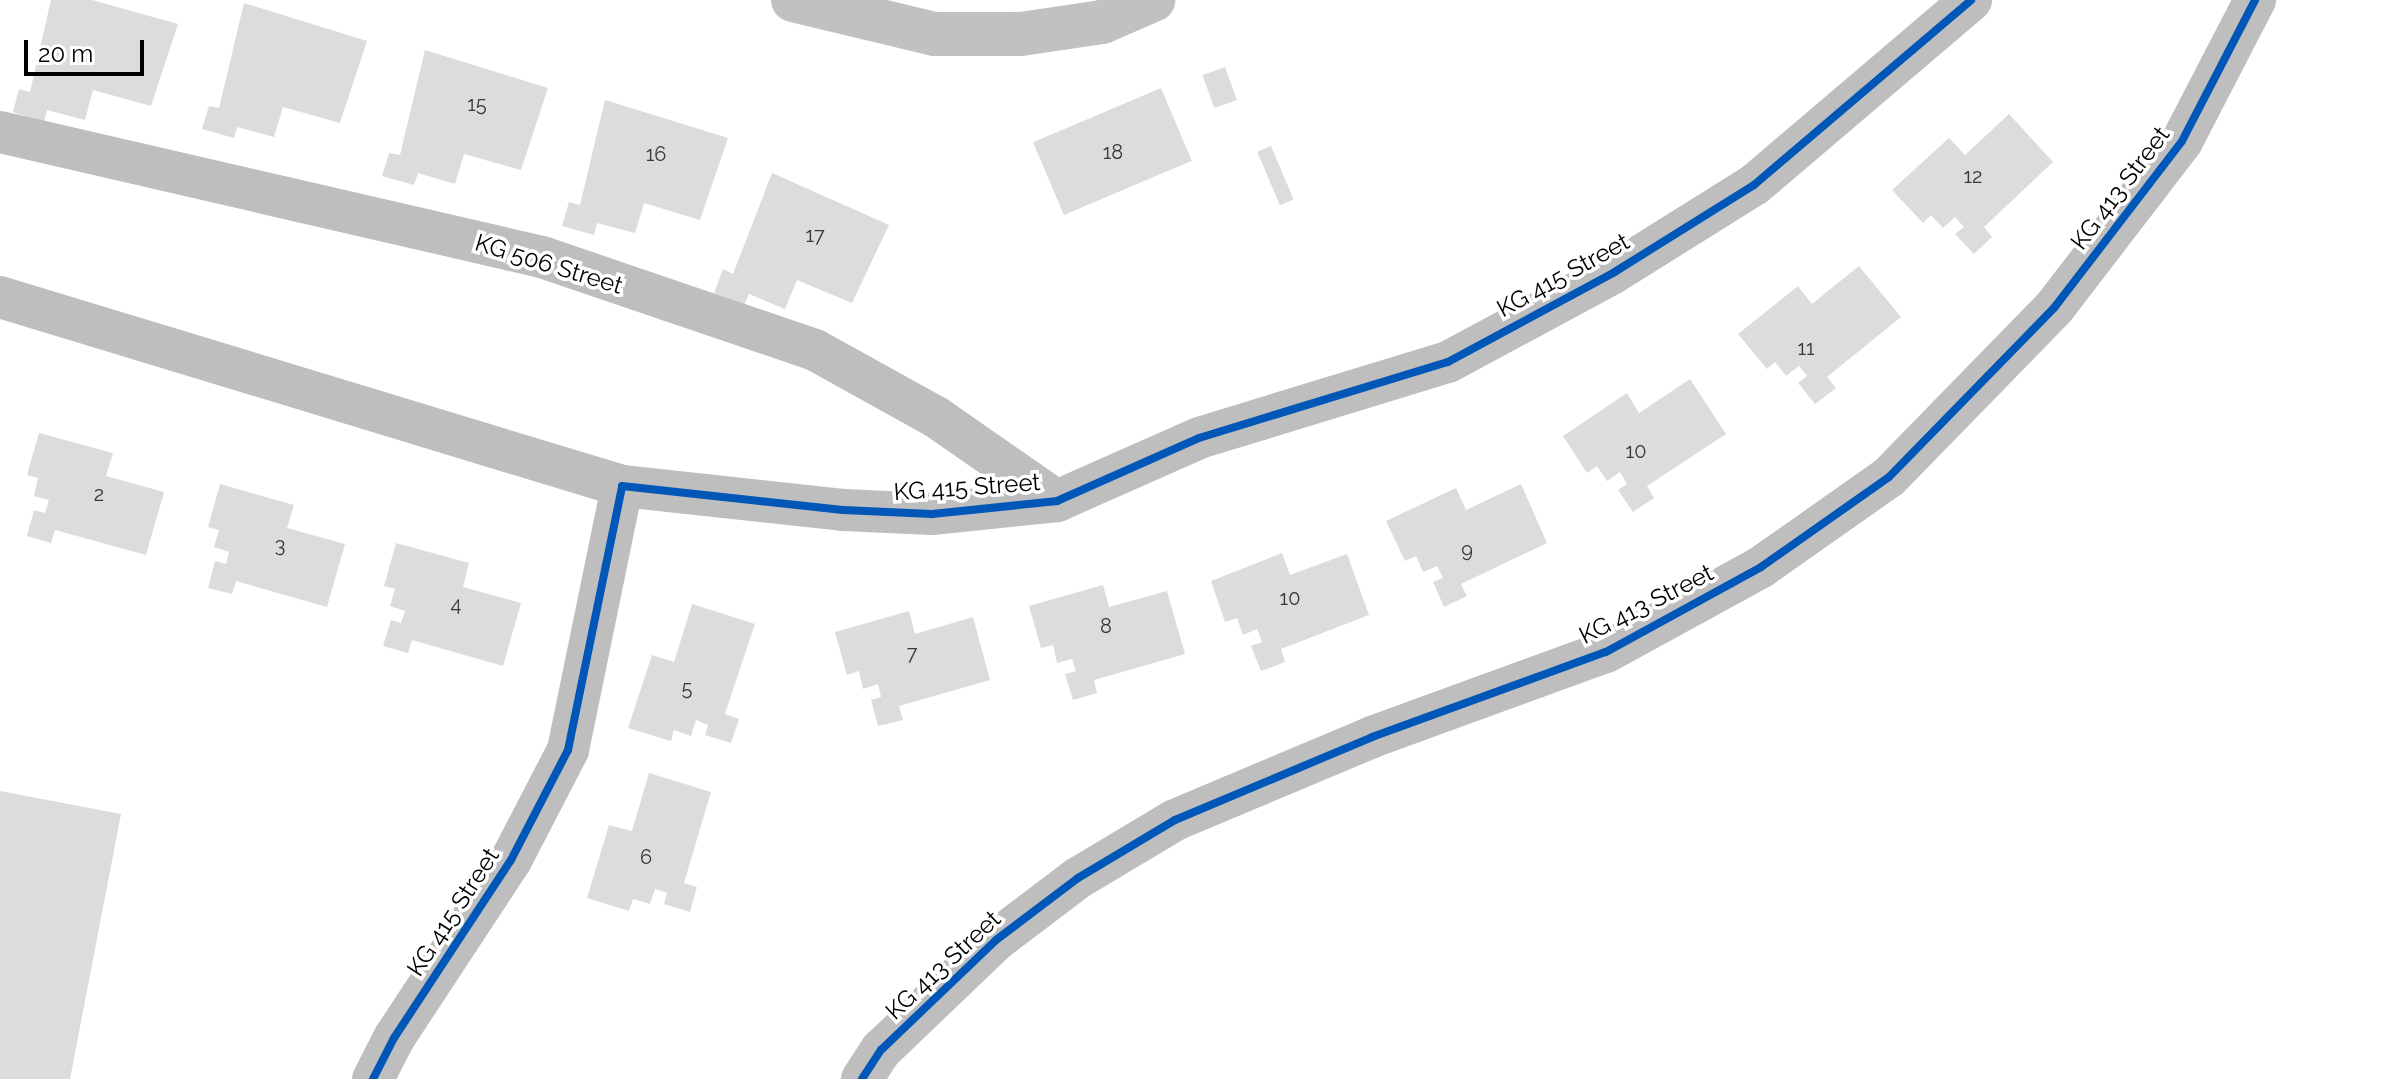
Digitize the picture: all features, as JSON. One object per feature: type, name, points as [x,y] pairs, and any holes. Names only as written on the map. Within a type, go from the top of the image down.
[{"type":"main road","points":[[793,0],[935,34],[1007,34],[1102,22],[1153,0]]},
{"type":"street","name":"KG 415 Street","points":[[373,1079],[394,1038],[511,860],[568,750],[622,486],[843,510],[932,514],[1057,501],[1199,438],[1448,362],[1613,273],[1754,185],[1971,0]]},
{"type":"street","name":"KG 413 Street","points":[[862,1079],[881,1050],[996,940],[1078,878],[1175,820],[1372,737],[1606,652],[1761,567],[1889,477],[2054,308],[2164,165],[2182,141],[2255,0]]},
{"type":"street","name":"KG 506 Street","points":[[0,132],[542,257],[815,350],[936,417],[1057,501]]},
{"type":"street","points":[[0,297],[622,486]]},
{"type":"building","points":[[51,0],[92,0],[178,24],[151,106],[93,90],[85,120],[47,110],[44,122],[13,112],[19,89],[30,92]]},
{"type":"building","points":[[244,3],[367,41],[340,123],[283,107],[274,137],[237,127],[234,138],[202,129],[209,106],[219,108]]},
{"type":"building","points":[[425,50],[548,88],[521,170],[464,154],[455,184],[418,173],[414,185],[382,176],[389,153],[400,155]]},
{"type":"building","points":[[1225,67],[1237,100],[1214,108],[1202,75]]},
{"type":"building","points":[[1161,88],[1192,161],[1064,215],[1033,142]]},
{"type":"building","points":[[605,100],[728,138],[700,220],[644,203],[635,233],[597,223],[594,235],[562,226],[569,202],[580,205]]},
{"type":"building","points":[[2009,114],[2053,162],[1984,227],[1992,237],[1974,254],[1955,234],[1964,227],[1955,217],[1943,228],[1931,215],[1923,223],[1892,190],[1949,138],[1965,155]]},
{"type":"building","points":[[1271,146],[1294,199],[1280,205],[1257,152]]},
{"type":"building","points":[[772,173],[889,225],[852,303],[797,280],[785,309],[749,294],[744,305],[714,293],[723,269],[733,274]]},
{"type":"building","points":[[1859,266],[1901,317],[1827,377],[1836,388],[1815,404],[1798,383],[1807,376],[1799,366],[1786,376],[1775,362],[1767,369],[1738,334],[1798,286],[1812,304]]},
{"type":"building","points":[[1690,379],[1726,434],[1647,486],[1654,498],[1633,512],[1618,490],[1627,484],[1620,472],[1607,481],[1597,466],[1587,473],[1563,436],[1627,393],[1639,413]]},
{"type":"building","points":[[39,433],[113,453],[106,476],[164,492],[146,555],[55,530],[51,543],[27,536],[34,510],[45,513],[49,500],[34,496],[38,478],[27,475]]},
{"type":"building","points":[[220,484],[294,505],[287,528],[345,544],[327,607],[236,581],[232,594],[208,588],[215,561],[226,564],[229,552],[214,547],[219,530],[208,527]]},
{"type":"building","points":[[1521,484],[1547,543],[1461,584],[1467,596],[1444,607],[1433,582],[1443,578],[1437,566],[1423,572],[1416,556],[1405,561],[1386,521],[1456,488],[1466,510]]},
{"type":"building","points":[[396,543],[469,563],[463,587],[521,603],[503,666],[412,640],[408,653],[383,646],[391,620],[401,623],[405,611],[390,606],[395,589],[384,586]]},
{"type":"building","points":[[1282,553],[1290,575],[1347,554],[1369,615],[1281,649],[1285,662],[1261,671],[1251,646],[1262,642],[1257,629],[1243,635],[1237,618],[1225,622],[1211,581]]},
{"type":"building","points":[[1103,585],[1109,607],[1167,591],[1185,654],[1094,680],[1097,693],[1073,700],[1065,674],[1076,671],[1072,659],[1057,663],[1053,645],[1041,648],[1029,606]]},
{"type":"building","points":[[692,604],[755,624],[725,714],[739,719],[731,743],[705,735],[708,725],[696,720],[691,736],[674,730],[671,741],[628,728],[652,655],[674,662]]},
{"type":"building","points":[[909,611],[915,634],[973,617],[990,680],[899,706],[903,720],[878,726],[871,700],[881,697],[878,684],[863,689],[859,671],[847,675],[835,632]]},
{"type":"building","points":[[649,773],[711,792],[684,883],[697,887],[690,912],[664,904],[667,893],[655,889],[650,904],[633,899],[629,911],[587,898],[609,825],[632,831]]},
{"type":"building","points":[[0,791],[121,814],[70,1079],[0,1079]]},
{"type":"cycle path","points":[[373,1079],[394,1038],[511,860],[568,750],[622,486],[843,510],[932,514],[1057,501],[1199,438],[1448,362],[1613,273],[1754,185],[1971,0]]},
{"type":"cycle path","points":[[862,1079],[881,1050],[996,940],[1078,878],[1175,820],[1372,737],[1606,652],[1761,567],[1889,477],[2054,308],[2182,141],[2255,0]]}]
